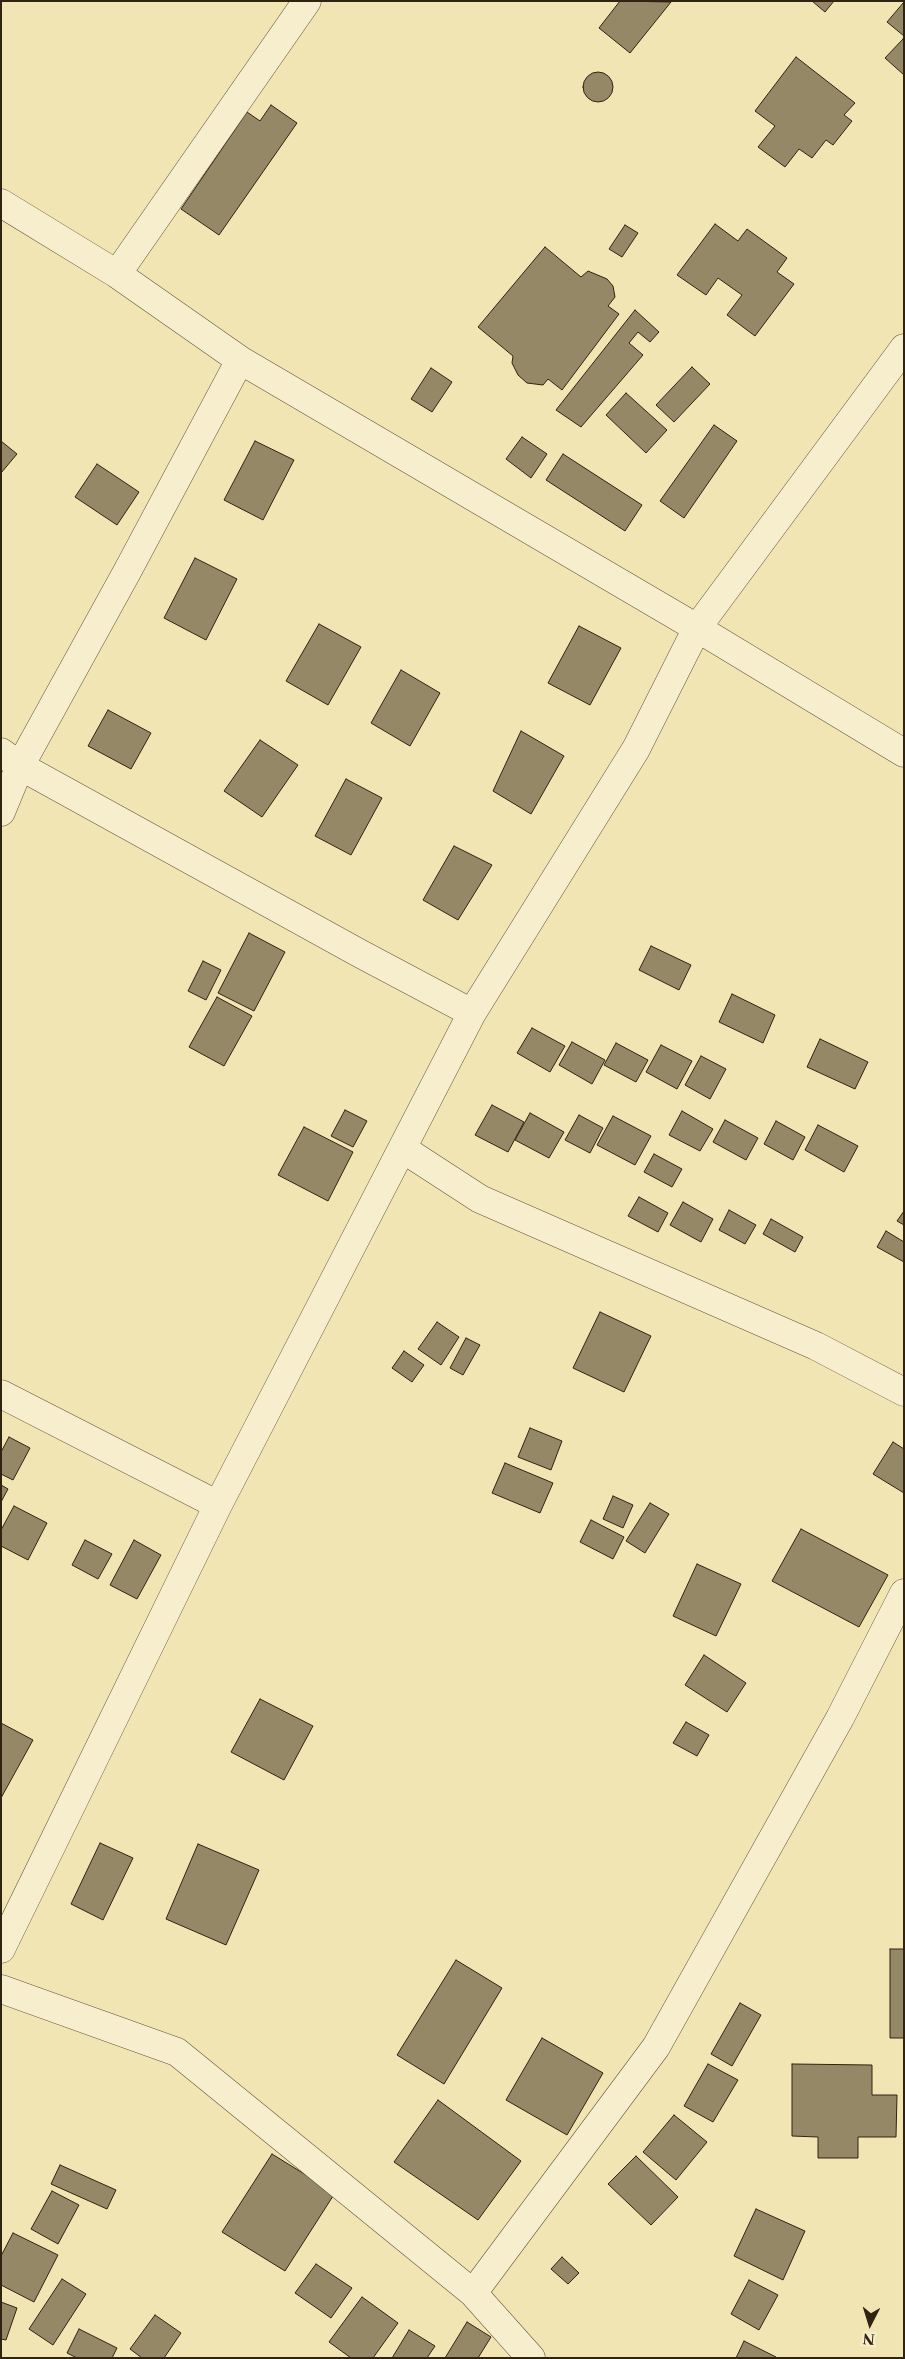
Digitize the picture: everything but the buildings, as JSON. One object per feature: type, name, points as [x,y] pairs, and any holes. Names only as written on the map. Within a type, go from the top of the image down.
[{"type":"street","points":[[117,274],[307,1]]},
{"type":"street","points":[[1,203],[117,274],[240,360],[697,628],[904,753]]},
{"type":"street","points":[[1,1949],[218,1504],[472,1013],[636,749],[697,628],[904,348]]},
{"type":"street","points":[[1,812],[10,759],[128,570],[240,360]]},
{"type":"street","points":[[10,759],[358,953],[472,1013]]},
{"type":"street","points":[[403,1149],[480,1199],[816,1346],[904,1392]]},
{"type":"street","points":[[1,1394],[218,1504]]},
{"type":"street","points":[[473,2293],[656,2047],[836,1727],[904,1593]]},
{"type":"street","points":[[1,1988],[177,2052],[473,2293],[531,2358]]}]
